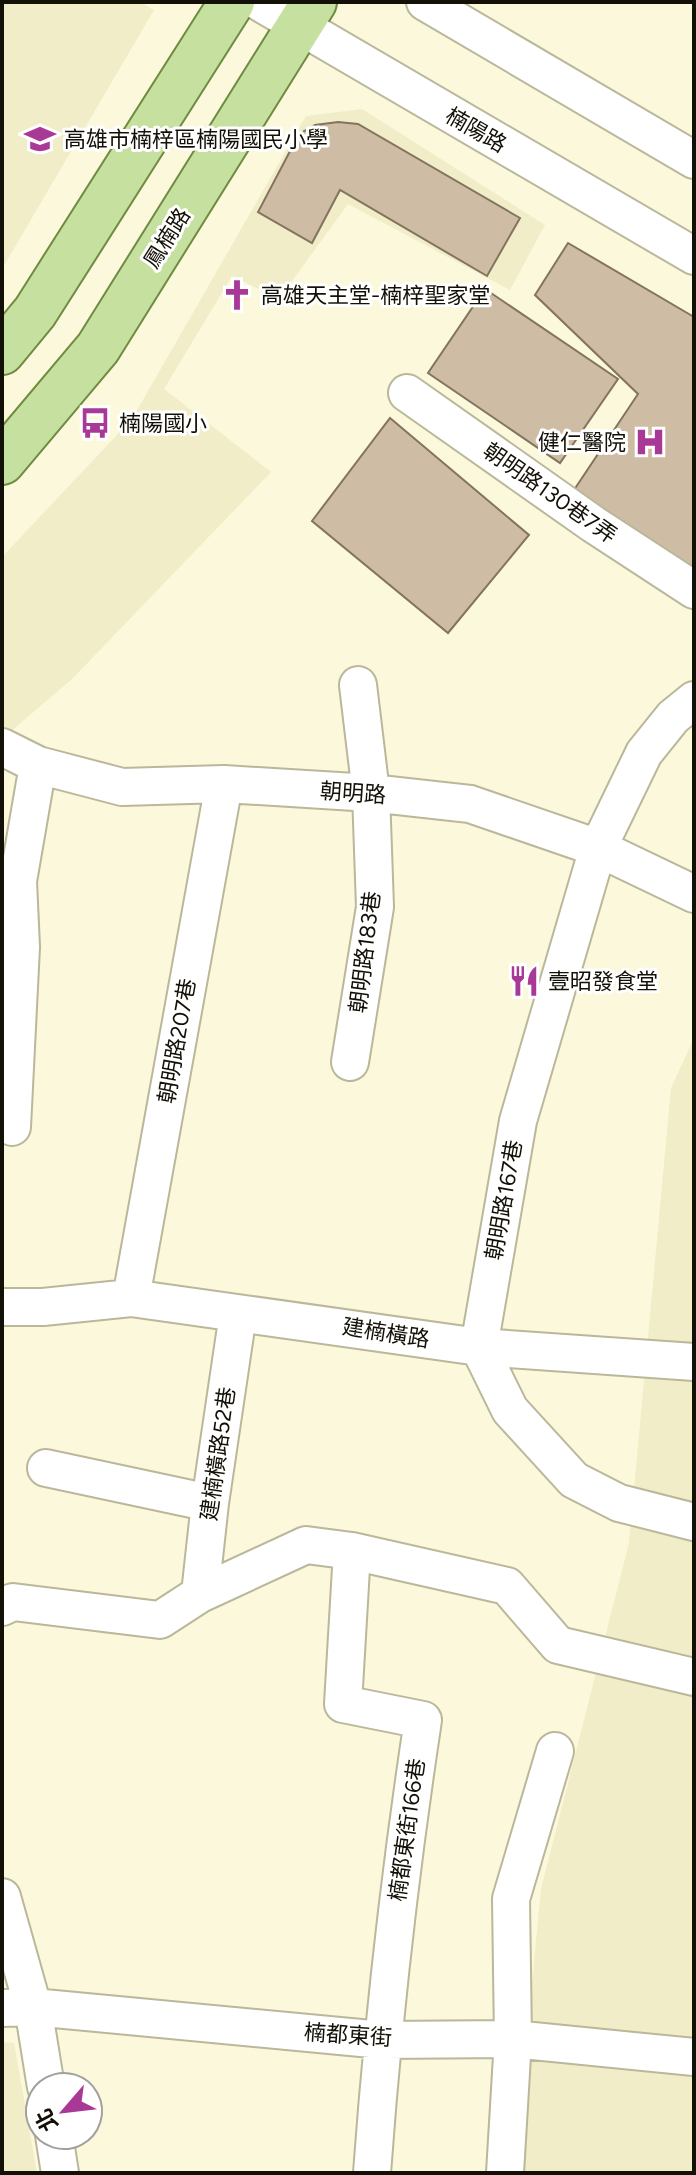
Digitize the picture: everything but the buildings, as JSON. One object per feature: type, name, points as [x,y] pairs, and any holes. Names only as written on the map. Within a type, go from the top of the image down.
[{"type":"main road","points":[[2,352],[35,312],[232,2]]},
{"type":"main road","name":"鳳楠路","points":[[2,462],[98,348],[307,15]]},
{"type":"street","name":"楠陽路","points":[[259,2],[307,15],[694,256]]},
{"type":"street","points":[[425,2],[694,160]]},
{"type":"street","name":"朝明路130巷7弄","points":[[407,393],[593,524],[694,590]]},
{"type":"street","name":"朝明路183巷","points":[[350,1062],[375,907],[371,793],[358,685]]},
{"type":"street","name":"朝明路167巷","points":[[479,1347],[518,1121],[598,848],[644,753],[673,717],[694,700]]},
{"type":"street","name":"朝明路","points":[[2,747],[38,765],[122,787],[224,784],[371,793],[470,804],[598,848],[694,894]]},
{"type":"street","points":[[12,1127],[21,947],[18,881],[38,765]]},
{"type":"street","name":"朝明路207巷","points":[[131,1298],[224,784]]},
{"type":"street","name":"建楠橫路","points":[[2,1307],[43,1307],[131,1298],[479,1347]]},
{"type":"street","name":"建楠橫路52巷","points":[[200,1594],[238,1314]]},
{"type":"street","points":[[479,1347],[694,1362]]},
{"type":"street","points":[[479,1347],[510,1410],[574,1480],[619,1503],[694,1522]]},
{"type":"street","points":[[46,1468],[210,1503]]},
{"type":"street","points":[[2,1607],[13,1602],[160,1620],[200,1594],[306,1545],[352,1551],[507,1586],[558,1645],[694,1677]]},
{"type":"street","name":"楠都東街166巷","points":[[352,1551],[343,1704],[423,1720],[402,1859],[382,2040],[372,2173]]},
{"type":"street","points":[[505,2173],[513,2039],[511,1899],[555,1751]]},
{"type":"street","points":[[2,1897],[18,2008],[40,2071]]},
{"type":"street","name":"楠都東街","points":[[18,2008],[382,2040],[513,2039],[694,2057]]},
{"type":"street","points":[[57,2151],[60,2173]]},
{"type":"shaded area","name":"高雄市楠梓區楠陽國民小學","points":[[2,2],[140,2],[154,10],[2,269]]},
{"type":"shaded area","points":[[362,109],[545,225],[510,290],[348,204],[279,299],[232,276],[164,389],[271,472],[72,679],[2,739],[2,557],[132,419],[306,116]]},
{"type":"shaded area","points":[[694,1038],[694,2173],[518,2173],[523,2076],[541,1889],[629,1543],[671,1088]]},
{"type":"shaded area","points":[[2,2042],[14,2043],[24,2100],[24,2151],[33,2151],[37,2173],[2,2173]]},
{"type":"place","name":"高雄市楠梓區楠陽國民小學","points":[[40,139]]},
{"type":"place","name":"高雄天主堂-楠梓聖家堂","points":[[237,295]]},
{"type":"place","name":"楠陽國小","points":[[95,423]]},
{"type":"place","name":"健仁醫院","points":[[650,442]]},
{"type":"place","name":"壹昭發食堂","points":[[524,981]]}]
